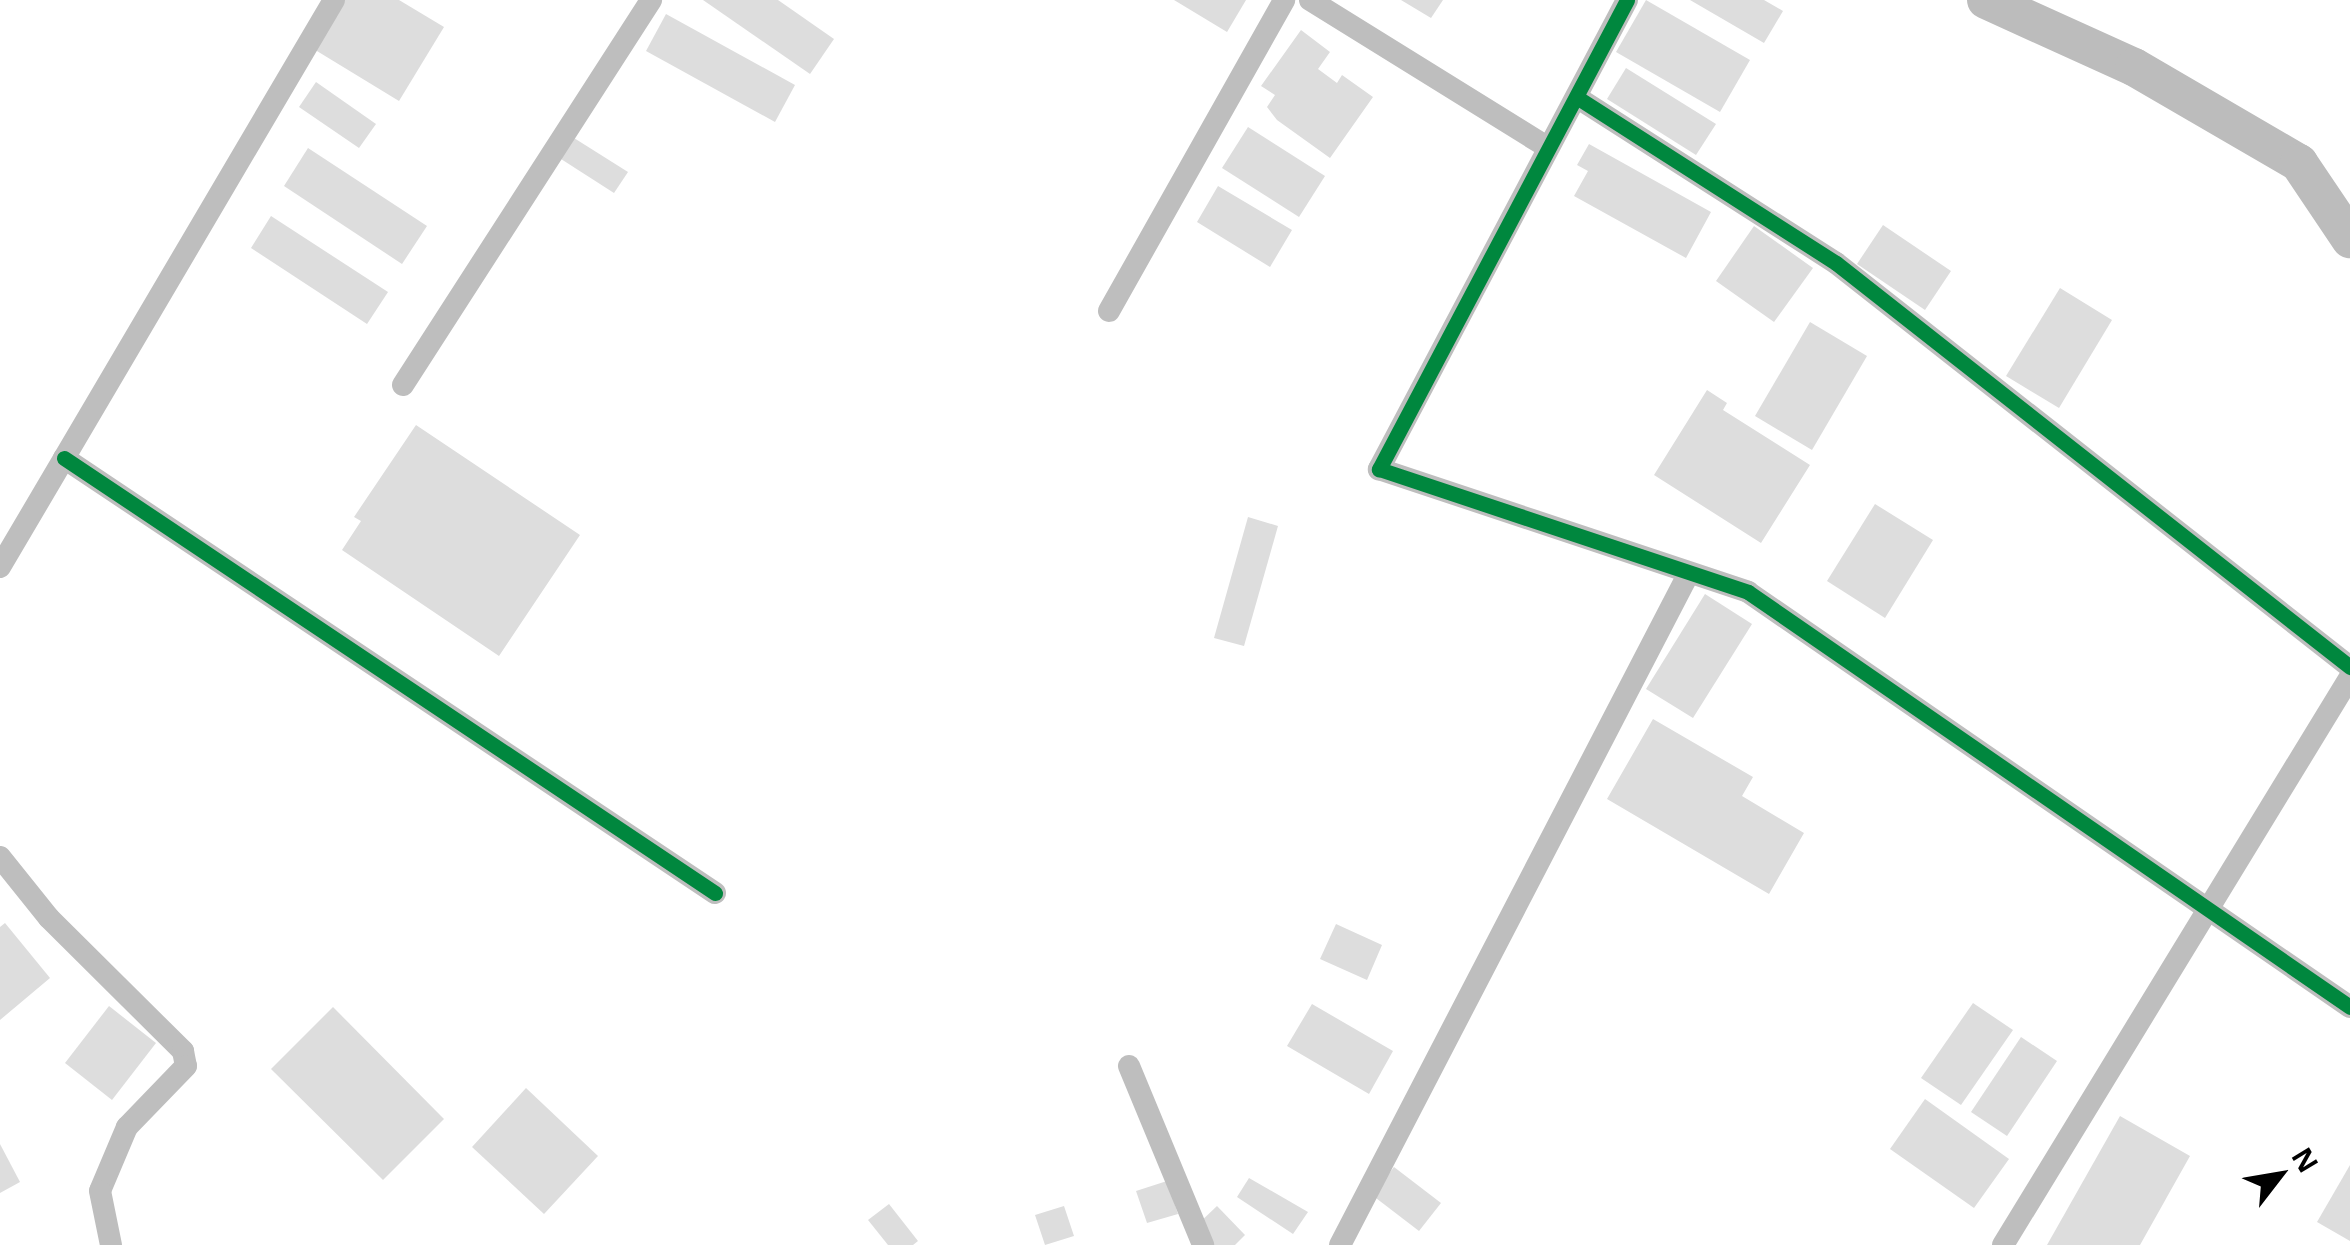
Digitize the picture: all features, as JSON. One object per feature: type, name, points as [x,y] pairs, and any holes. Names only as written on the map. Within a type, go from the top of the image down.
[{"type":"street","points":[[0,567],[334,0]]},
{"type":"street","points":[[403,385],[651,0]]},
{"type":"street","points":[[1109,311],[1284,0]]},
{"type":"street","points":[[1310,0],[1547,147]]},
{"type":"street","points":[[1627,0],[1379,469],[1748,592],[2350,1007]]},
{"type":"street","points":[[1578,98],[1836,263],[2350,667]]},
{"type":"street","points":[[64,458],[715,893]]},
{"type":"street","points":[[1340,1245],[1689,572]]},
{"type":"street","points":[[2004,1245],[2350,677]]},
{"type":"street","points":[[0,857],[49,918],[183,1051],[186,1066],[128,1127],[100,1190],[110,1245]]},
{"type":"street","points":[[1129,1066],[1203,1245]]},
{"type":"building","points":[[341,0],[399,0],[444,27],[399,101],[312,48]]},
{"type":"building","points":[[703,0],[778,0],[834,39],[810,74]]},
{"type":"building","points":[[1174,0],[1246,0],[1227,32]]},
{"type":"building","points":[[1401,0],[1443,0],[1431,18]]},
{"type":"building","points":[[1646,0],[1750,60],[1720,112],[1616,52]]},
{"type":"building","points":[[1690,0],[1764,0],[1783,11],[1764,43]]},
{"type":"building","points":[[666,14],[795,85],[775,122],[646,51]]},
{"type":"building","points":[[1301,30],[1330,52],[1318,69],[1337,83],[1342,75],[1373,97],[1330,158],[1277,120],[1267,107],[1275,95],[1261,86]]},
{"type":"building","points":[[1626,68],[1716,124],[1696,155],[1607,99]]},
{"type":"building","points":[[316,82],[376,124],[359,148],[299,107]]},
{"type":"building","points":[[1248,127],[1325,176],[1299,217],[1222,168]]},
{"type":"building","points":[[574,138],[628,172],[614,193],[561,159]]},
{"type":"building","points":[[1589,144],[1711,212],[1686,258],[1574,196],[1588,171],[1577,165]]},
{"type":"building","points":[[308,148],[427,226],[402,264],[284,186]]},
{"type":"building","points":[[1218,186],[1292,230],[1270,267],[1197,222]]},
{"type":"building","points":[[271,216],[388,292],[367,324],[251,248]]},
{"type":"building","points":[[1883,225],[1951,271],[1925,310],[1857,264]]},
{"type":"building","points":[[1754,226],[1813,268],[1774,322],[1716,281]]},
{"type":"building","points":[[2060,288],[2112,320],[2059,408],[2006,376]]},
{"type":"building","points":[[1810,322],[1867,356],[1812,450],[1755,416]]},
{"type":"building","points":[[1707,390],[1727,403],[1723,410],[1810,465],[1761,543],[1654,475]]},
{"type":"building","points":[[416,425],[580,535],[499,656],[342,550],[361,521],[354,517]]},
{"type":"building","points":[[1875,504],[1933,540],[1885,618],[1827,581]]},
{"type":"building","points":[[1248,517],[1278,526],[1244,646],[1214,638]]},
{"type":"building","points":[[1705,594],[1752,624],[1693,718],[1646,689]]},
{"type":"building","points":[[1653,719],[1753,777],[1742,796],[1804,833],[1769,894],[1607,799]]},
{"type":"building","points":[[5,923],[50,978],[0,1020],[0,927]]},
{"type":"building","points":[[1336,924],[1382,945],[1367,980],[1320,959]]},
{"type":"building","points":[[1973,1003],[2013,1030],[1961,1105],[1921,1078]]},
{"type":"building","points":[[1312,1004],[1393,1051],[1369,1094],[1287,1046]]},
{"type":"building","points":[[109,1006],[156,1043],[112,1100],[65,1063]]},
{"type":"building","points":[[333,1007],[444,1119],[383,1180],[271,1069]]},
{"type":"building","points":[[2021,1037],[2057,1061],[2007,1136],[1971,1112]]},
{"type":"building","points":[[526,1088],[598,1156],[544,1214],[472,1147]]},
{"type":"building","points":[[1925,1099],[2009,1159],[1974,1208],[1890,1149]]},
{"type":"building","points":[[2120,1116],[2190,1156],[2140,1245],[2047,1245]]},
{"type":"building","points":[[0,1144],[20,1182],[0,1193]]},
{"type":"building","points":[[2350,1165],[2350,1241],[2317,1222]]},
{"type":"building","points":[[1394,1167],[1441,1203],[1419,1231],[1372,1195]]},
{"type":"building","points":[[1249,1178],[1308,1212],[1293,1234],[1237,1197]]},
{"type":"building","points":[[1167,1181],[1178,1214],[1147,1223],[1136,1191]]},
{"type":"building","points":[[889,1204],[918,1241],[913,1245],[888,1245],[868,1220]]},
{"type":"building","points":[[1064,1206],[1074,1236],[1045,1245],[1035,1215]]},
{"type":"building","points":[[1217,1206],[1245,1235],[1235,1245],[1214,1245],[1196,1226]]},
{"type":"waterway","points":[[1986,0],[2134,67],[2299,163],[2350,239]]},
{"type":"cycle path","points":[[1627,0],[1379,469],[1748,592],[2350,1007]]},
{"type":"cycle path","points":[[1578,98],[1836,263],[2350,667]]},
{"type":"cycle path","points":[[64,458],[715,893]]}]
